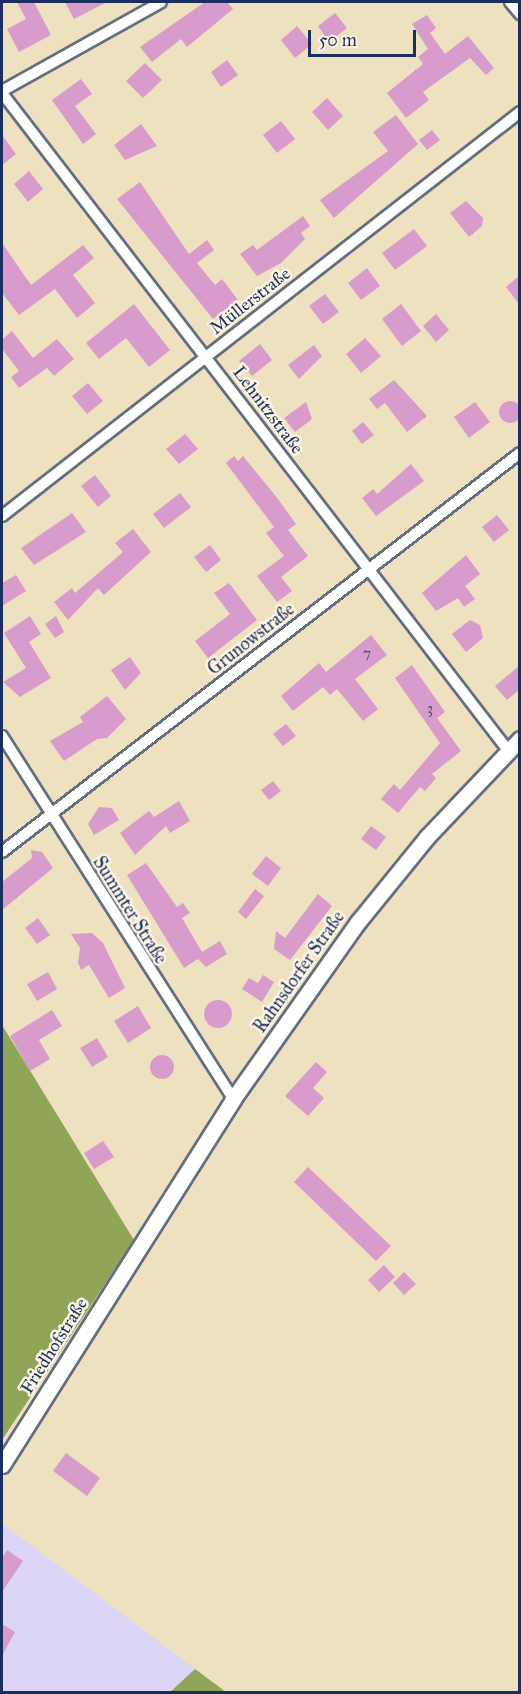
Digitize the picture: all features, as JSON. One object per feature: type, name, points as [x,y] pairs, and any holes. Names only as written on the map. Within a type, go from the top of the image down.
[{"type":"street","points":[[2,92],[161,2]]},
{"type":"street","points":[[510,2],[519,14]]},
{"type":"street","name":"Lehnitzstraße","points":[[2,92],[507,749]]},
{"type":"street","name":"Müllerstraße","points":[[2,516],[519,112]]},
{"type":"street","name":"Grunowstraße","points":[[2,852],[519,453]]},
{"type":"street","name":"Summter Straße","points":[[2,736],[233,1099]]},
{"type":"street","name":"Rahnsdorfer Straße","points":[[139,1249],[233,1099],[358,922],[507,749],[519,739]]},
{"type":"street","name":"Friedhofstraße","points":[[2,1464],[139,1249]]},
{"type":"shaded area","points":[[2,1523],[195,1669],[170,1692],[2,1692]]},
{"type":"green space","points":[[2,1025],[134,1240],[2,1440]]},
{"type":"green space","points":[[195,1669],[226,1692],[170,1692]]},
{"type":"building","points":[[17,2],[34,2],[51,35],[19,52],[7,29],[26,19]]},
{"type":"building","points":[[65,2],[107,2],[74,19]]},
{"type":"building","points":[[205,2],[227,2],[233,9],[187,47],[181,39],[152,62],[140,47]]},
{"type":"building","points":[[335,13],[347,28],[329,42],[318,26]]},
{"type":"building","points":[[427,15],[436,28],[430,33],[445,54],[468,36],[494,68],[486,75],[470,58],[423,92],[429,100],[406,118],[387,93],[423,64],[418,57],[428,49],[412,24]]},
{"type":"building","points":[[297,26],[312,44],[295,58],[281,40]]},
{"type":"building","points":[[227,60],[238,75],[221,87],[211,72]]},
{"type":"building","points":[[145,63],[162,80],[143,98],[126,81]]},
{"type":"building","points":[[81,79],[92,94],[75,106],[96,134],[83,144],[52,100]]},
{"type":"building","points":[[327,98],[343,116],[328,130],[312,112]]},
{"type":"building","points":[[396,115],[418,144],[334,218],[320,200],[388,151],[373,132]]},
{"type":"building","points":[[281,121],[295,139],[277,153],[263,135]]},
{"type":"building","points":[[141,124],[157,146],[125,160],[114,145]]},
{"type":"building","points":[[432,130],[440,140],[427,150],[419,140]]},
{"type":"building","points":[[2,135],[16,154],[2,165]]},
{"type":"building","points":[[29,171],[43,189],[28,202],[14,184]]},
{"type":"building","points":[[140,182],[189,254],[207,240],[214,250],[197,263],[215,285],[222,279],[238,300],[213,319],[117,199]]},
{"type":"building","points":[[466,201],[483,218],[482,226],[469,237],[450,213]]},
{"type":"building","points":[[303,216],[310,226],[301,233],[305,239],[281,263],[257,276],[240,254],[253,245],[257,250]]},
{"type":"building","points":[[414,229],[427,246],[395,270],[382,253]]},
{"type":"building","points":[[2,243],[31,285],[83,245],[94,258],[73,275],[95,303],[77,318],[55,289],[19,315],[2,293]]},
{"type":"building","points":[[367,268],[380,286],[361,300],[348,283]]},
{"type":"building","points":[[519,276],[519,304],[506,287]]},
{"type":"building","points":[[325,294],[339,312],[323,324],[309,306]]},
{"type":"building","points":[[134,304],[170,350],[149,367],[126,338],[99,359],[86,343]]},
{"type":"building","points":[[401,304],[421,331],[402,346],[382,319]]},
{"type":"building","points":[[436,314],[449,330],[436,342],[423,326]]},
{"type":"building","points":[[12,331],[33,358],[57,339],[74,359],[54,376],[47,368],[19,388],[11,377],[19,371],[2,349],[2,340]]},
{"type":"building","points":[[365,338],[381,356],[361,373],[346,354]]},
{"type":"building","points":[[260,344],[272,360],[252,376],[239,361]]},
{"type":"building","points":[[314,345],[322,356],[299,379],[288,365]]},
{"type":"building","points":[[394,380],[427,416],[407,432],[385,403],[377,409],[369,399]]},
{"type":"building","points":[[88,383],[103,401],[87,414],[72,396]]},
{"type":"building","points":[[510,401],[518,404],[521,412],[518,420],[510,423],[502,420],[499,412],[502,404]]},
{"type":"building","points":[[306,402],[312,419],[295,432],[284,418]]},
{"type":"building","points":[[475,402],[490,422],[469,438],[454,417]]},
{"type":"building","points":[[363,422],[374,435],[362,444],[352,431]]},
{"type":"building","points":[[185,434],[198,449],[179,464],[166,449]]},
{"type":"building","points":[[234,456],[238,461],[243,456],[278,499],[296,524],[288,530],[308,556],[281,577],[292,591],[277,602],[257,576],[284,556],[266,533],[274,527],[226,463]]},
{"type":"building","points":[[411,464],[424,481],[376,516],[362,498],[373,489],[377,494]]},
{"type":"building","points":[[95,475],[111,496],[98,507],[81,486]]},
{"type":"building","points":[[180,493],[191,507],[164,528],[153,514]]},
{"type":"building","points":[[72,513],[86,532],[34,565],[21,548]]},
{"type":"building","points":[[497,515],[509,530],[494,542],[482,527]]},
{"type":"building","points":[[133,529],[151,552],[104,595],[98,588],[68,620],[54,602],[72,588],[75,593],[123,552],[115,543]]},
{"type":"building","points":[[210,545],[221,560],[206,572],[194,557]]},
{"type":"building","points":[[466,555],[480,574],[465,586],[475,599],[464,607],[458,598],[436,611],[422,593]]},
{"type":"building","points":[[16,575],[26,591],[2,606],[2,583]]},
{"type":"building","points":[[229,583],[257,620],[208,658],[195,641],[230,614],[214,593]]},
{"type":"building","points":[[30,616],[41,634],[29,642],[51,678],[20,697],[3,682],[26,668],[4,633]]},
{"type":"building","points":[[56,616],[64,632],[55,638],[45,624]]},
{"type":"building","points":[[470,620],[480,625],[483,638],[466,652],[452,634]]},
{"type":"building","points":[[371,635],[387,655],[355,679],[378,709],[363,721],[337,689],[330,695],[323,687],[293,711],[281,696],[319,663],[326,672]]},
{"type":"building","points":[[130,657],[141,673],[125,690],[111,670]]},
{"type":"building","points":[[412,665],[445,712],[437,718],[461,751],[432,774],[436,778],[425,791],[420,787],[398,813],[381,799],[394,784],[400,790],[440,743],[395,678]]},
{"type":"building","points":[[519,666],[519,690],[507,700],[495,686]]},
{"type":"building","points":[[107,696],[126,719],[107,738],[97,739],[64,761],[50,741],[83,722],[80,717]]},
{"type":"building","points":[[286,724],[296,736],[283,746],[273,734]]},
{"type":"building","points":[[273,781],[281,791],[269,800],[261,790]]},
{"type":"building","points":[[179,801],[190,821],[170,833],[166,826],[135,855],[120,833],[149,811],[154,817]]},
{"type":"building","points":[[99,807],[112,808],[119,820],[94,835],[88,824]]},
{"type":"building","points":[[371,826],[386,837],[376,850],[361,839]]},
{"type":"building","points":[[31,850],[42,852],[53,868],[2,910],[2,882],[32,858]]},
{"type":"building","points":[[266,856],[281,868],[268,886],[252,874]]},
{"type":"building","points":[[146,863],[177,907],[183,903],[190,913],[182,918],[202,952],[220,941],[227,954],[206,967],[198,959],[184,968],[127,875]]},
{"type":"building","points":[[255,889],[264,896],[246,919],[238,912]]},
{"type":"building","points":[[318,894],[332,906],[290,960],[274,949],[276,931],[285,938]]},
{"type":"building","points":[[38,918],[50,935],[37,944],[25,928]]},
{"type":"building","points":[[92,933],[103,943],[125,988],[109,998],[89,965],[81,970],[78,963],[80,948],[71,934]]},
{"type":"building","points":[[48,972],[57,989],[37,1001],[27,984]]},
{"type":"building","points":[[263,975],[274,982],[262,1002],[242,989],[249,978],[258,983]]},
{"type":"building","points":[[218,1000],[228,1004],[232,1014],[228,1024],[218,1028],[208,1024],[204,1014],[208,1004]]},
{"type":"building","points":[[138,1006],[151,1028],[128,1043],[114,1021]]},
{"type":"building","points":[[52,1010],[62,1026],[39,1040],[50,1059],[30,1071],[10,1036]]},
{"type":"building","points":[[97,1038],[108,1057],[92,1067],[80,1048]]},
{"type":"building","points":[[162,1055],[171,1058],[174,1067],[171,1076],[162,1079],[153,1076],[150,1067],[153,1058]]},
{"type":"building","points":[[316,1062],[327,1072],[313,1088],[324,1098],[308,1116],[285,1096]]},
{"type":"building","points":[[103,1141],[114,1157],[94,1169],[84,1153]]},
{"type":"building","points":[[308,1167],[391,1246],[376,1261],[294,1182]]},
{"type":"building","points":[[384,1265],[395,1277],[379,1292],[368,1280]]},
{"type":"building","points":[[404,1272],[416,1284],[404,1295],[393,1283]]},
{"type":"building","points":[[66,1453],[100,1478],[87,1496],[53,1471]]},
{"type":"building","points":[[7,1550],[23,1561],[2,1592],[2,1558]]},
{"type":"building","points":[[2,1624],[15,1632],[2,1656]]}]
